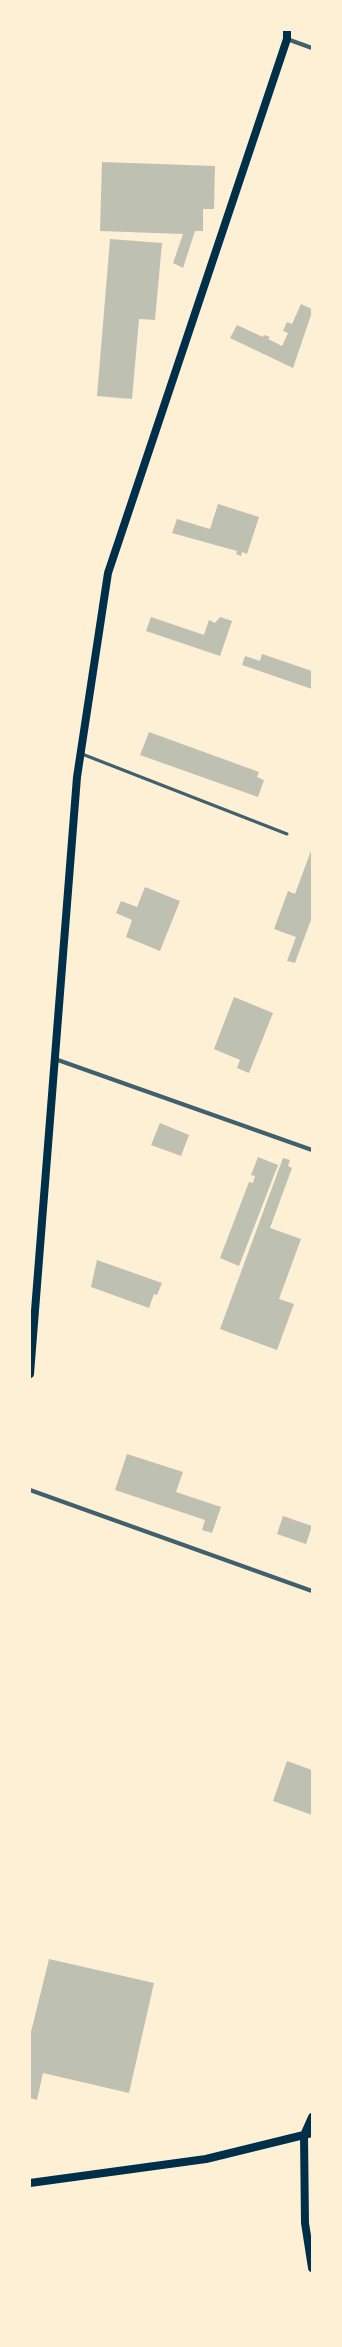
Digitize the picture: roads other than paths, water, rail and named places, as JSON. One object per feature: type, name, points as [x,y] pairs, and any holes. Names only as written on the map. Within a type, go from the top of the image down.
[{"type":"main road","points":[[30,1374],[76,785],[108,573],[287,39],[287,30]]},
{"type":"main road","points":[[312,2117],[308,2134],[305,2223],[312,2268]]},
{"type":"main road","points":[[30,2183],[206,2159],[308,2134]]},
{"type":"street","points":[[287,39],[312,48]]},
{"type":"street","points":[[55,1059],[312,1150]]},
{"type":"street","points":[[30,1490],[312,1591]]},
{"type":"lane","points":[[81,754],[287,834]]}]
